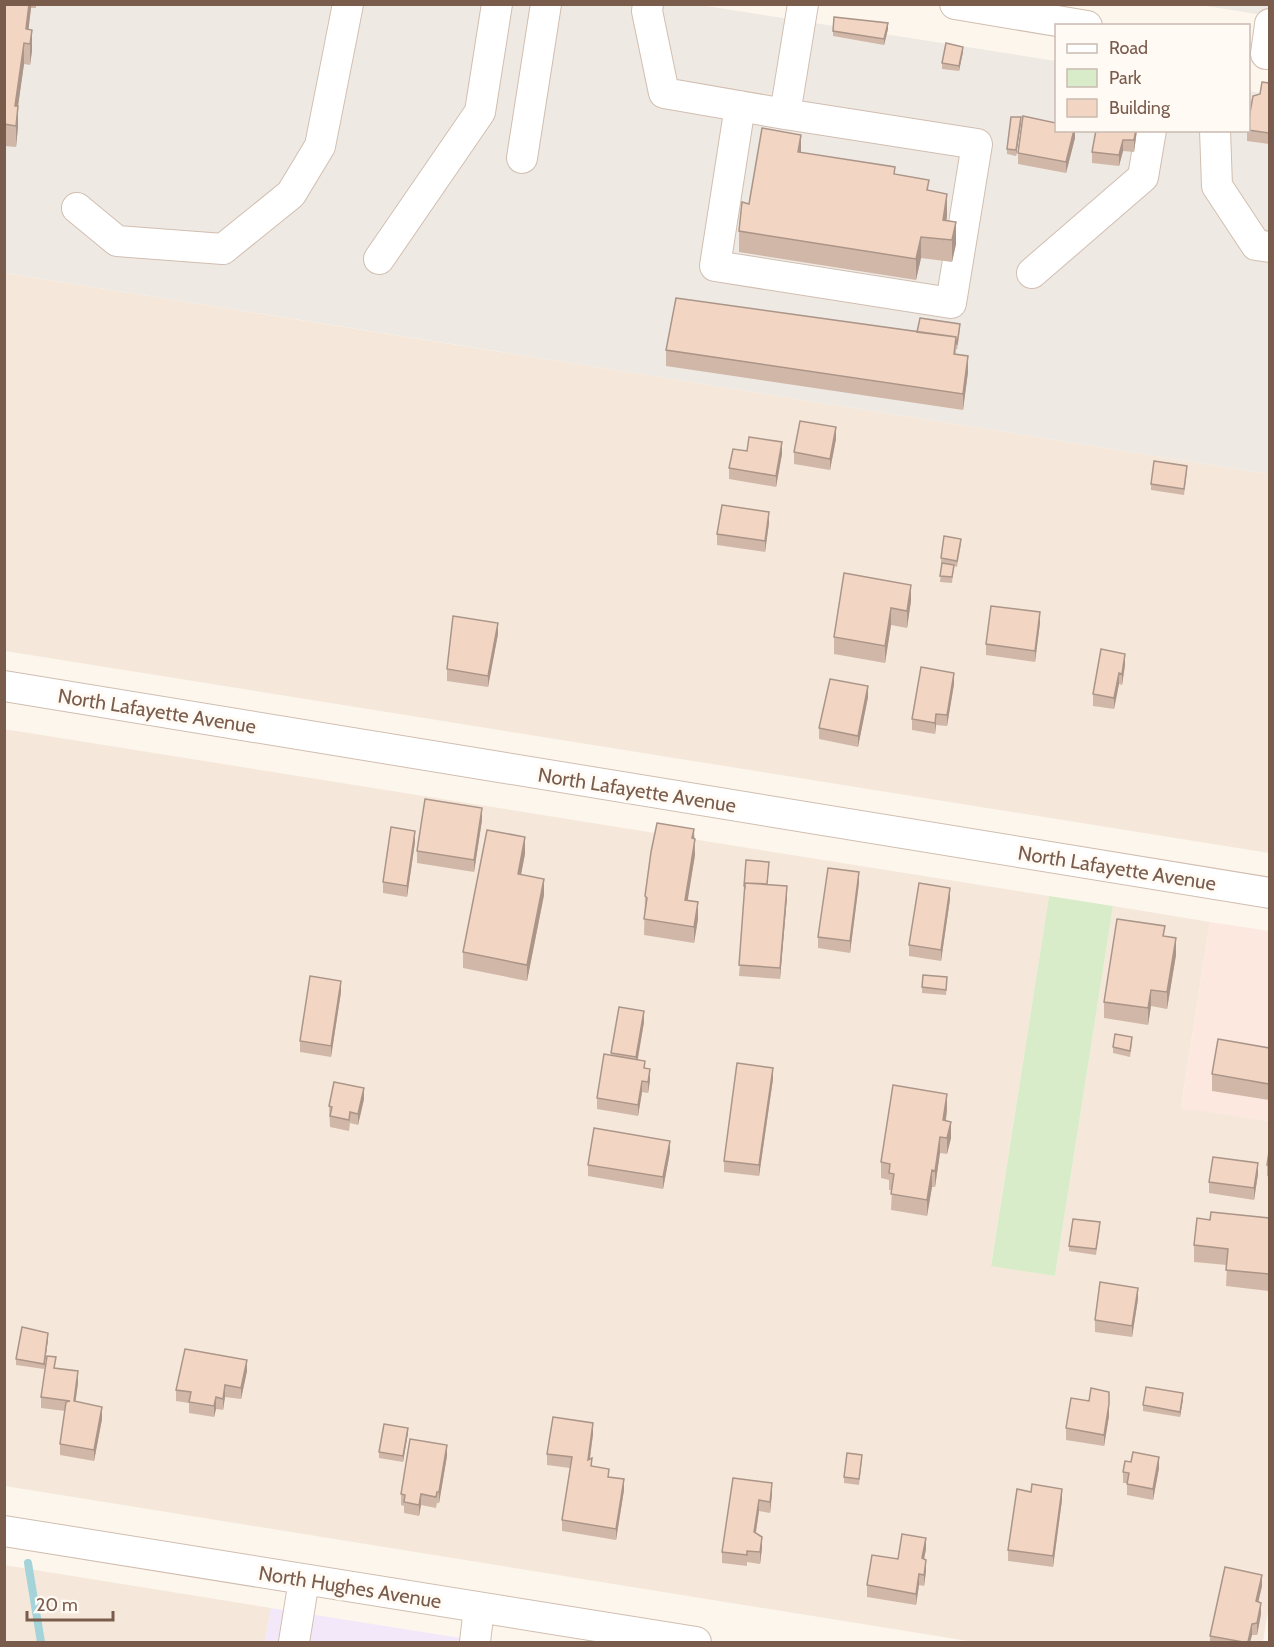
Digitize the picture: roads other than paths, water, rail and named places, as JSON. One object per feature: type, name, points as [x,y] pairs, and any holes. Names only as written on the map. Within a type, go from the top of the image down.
[{"type":"street","points":[[78,208],[117,241],[223,249],[291,194],[320,146],[348,4]]},
{"type":"street","points":[[379,260],[480,112],[497,4]]},
{"type":"street","points":[[522,158],[546,4]]},
{"type":"street","points":[[648,4],[647,11],[664,93],[977,144],[951,303],[715,266],[740,106]]},
{"type":"street","points":[[785,114],[802,4]]},
{"type":"street","points":[[955,4],[1075,24]]},
{"type":"street","points":[[1261,53],[1269,24]]},
{"type":"street","points":[[1032,273],[1143,177],[1151,132]]},
{"type":"street","points":[[1215,132],[1217,186],[1256,245],[1269,247]]},
{"type":"street","name":"North Lafayette Avenue","points":[[4,686],[1269,893]]},
{"type":"street","name":"North Hughes Avenue","points":[[4,1532],[696,1642]]},
{"type":"street","points":[[294,1642],[304,1580]]},
{"type":"street","points":[[475,1642],[479,1608]]},
{"type":"waterway","points":[[28,1563],[41,1642]]}]
